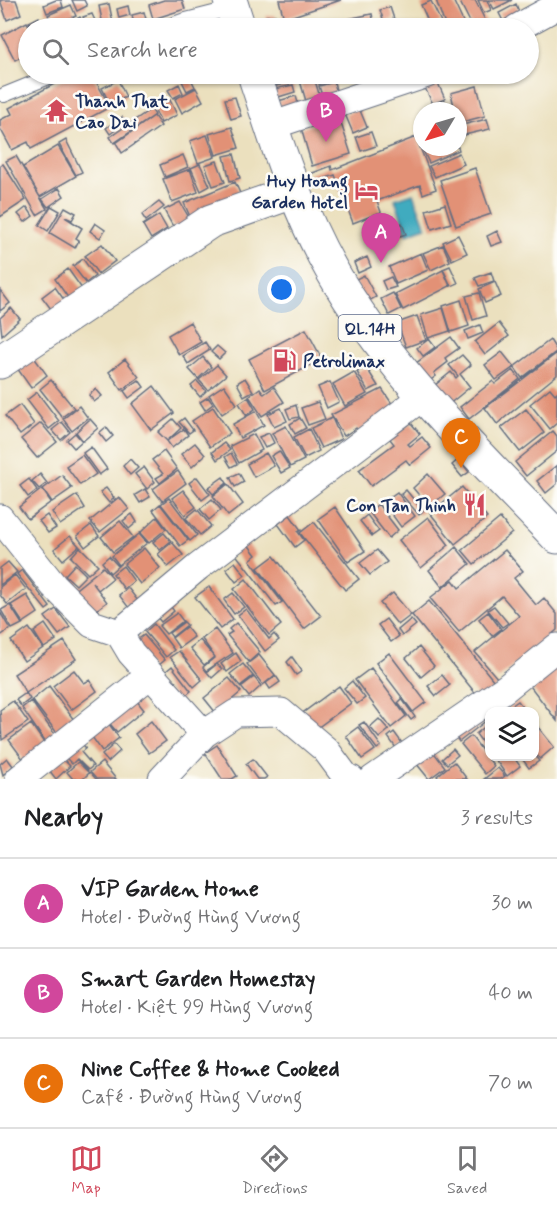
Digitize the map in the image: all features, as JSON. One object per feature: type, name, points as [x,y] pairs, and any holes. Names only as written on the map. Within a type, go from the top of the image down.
[{"type":"main road","name":"QL.14H","points":[[257,84],[293,192],[331,269],[376,338],[425,395],[557,537]]},
{"type":"main road","points":[[0,362],[211,221],[293,192]]},
{"type":"street","points":[[536,18],[557,6]]},
{"type":"street","points":[[271,126],[397,84]]},
{"type":"street","points":[[119,633],[198,567],[425,395]]},
{"type":"street","points":[[0,518],[54,586],[92,624],[119,633],[131,653],[204,734]]},
{"type":"street","points":[[373,779],[506,688],[557,647]]},
{"type":"street","points":[[19,779],[150,675]]},
{"type":"street","points":[[162,779],[204,734],[236,713],[281,712],[326,750],[346,777],[351,779]]},
{"type":"lane","points":[[199,18],[234,12]]},
{"type":"lane","points":[[4,95],[31,84]]},
{"type":"water","points":[[413,193],[426,227],[407,234],[395,199]]},
{"type":"building","points":[[0,0],[16,0],[21,14],[7,20]]},
{"type":"building","points":[[61,0],[63,7],[47,13],[44,5]]},
{"type":"building","points":[[72,0],[84,0],[87,6],[77,11]]},
{"type":"building","points":[[164,0],[182,0],[185,9],[153,18],[149,5]]},
{"type":"building","points":[[279,0],[341,0],[287,18],[284,18]]},
{"type":"building","points":[[436,0],[453,0],[461,18],[442,18]]},
{"type":"building","points":[[459,0],[475,0],[484,18],[468,18]]},
{"type":"building","points":[[478,0],[487,0],[491,10],[484,13]]},
{"type":"building","points":[[489,0],[512,0],[494,9]]},
{"type":"building","points":[[431,1],[439,18],[427,18],[421,5]]},
{"type":"building","points":[[109,4],[112,18],[102,18],[99,6]]},
{"type":"building","points":[[516,4],[519,12],[508,18],[502,18],[499,13]]},
{"type":"building","points":[[71,5],[76,16],[49,18],[48,15]]},
{"type":"building","points":[[128,6],[130,15],[119,18],[117,9]]},
{"type":"building","points":[[390,7],[394,18],[383,18],[380,10]]},
{"type":"building","points":[[144,12],[146,18],[133,18],[132,15]]},
{"type":"building","points":[[92,14],[94,18],[83,18]]},
{"type":"building","points":[[372,14],[373,18],[352,18]]},
{"type":"building","points":[[275,15],[276,18],[266,18],[266,16]]},
{"type":"building","points":[[18,27],[18,58],[15,60],[2,35]]},
{"type":"building","name":"Thanh That Cao Dai","points":[[54,84],[97,84],[110,107],[31,149],[28,142],[12,150],[0,128],[0,120],[12,114],[9,108]]},
{"type":"building","points":[[110,84],[120,84],[126,97],[110,104],[102,88]]},
{"type":"building","points":[[179,84],[183,93],[173,98],[168,90]]},
{"type":"building","points":[[184,84],[194,84],[195,87],[187,91]]},
{"type":"building","points":[[301,84],[316,84],[322,104],[308,108]]},
{"type":"building","points":[[334,84],[338,98],[324,102],[319,86]]},
{"type":"building","points":[[438,84],[445,99],[432,102],[425,88]]},
{"type":"building","points":[[293,85],[295,92],[272,99],[270,90]]},
{"type":"building","points":[[477,86],[485,116],[467,121],[467,102],[453,102],[451,93]]},
{"type":"building","points":[[196,88],[203,101],[182,113],[175,99]]},
{"type":"building","points":[[296,96],[301,114],[284,119],[278,101]]},
{"type":"building","points":[[235,97],[241,116],[231,119],[225,99]]},
{"type":"building","points":[[170,100],[177,115],[161,123],[154,108]]},
{"type":"building","points":[[359,108],[367,127],[353,133],[345,114]]},
{"type":"building","points":[[151,109],[155,115],[114,143],[110,137]]},
{"type":"building","points":[[154,116],[161,126],[122,153],[116,143]]},
{"type":"building","points":[[122,117],[126,122],[110,134],[106,128]]},
{"type":"building","points":[[339,117],[351,154],[312,166],[301,128]]},
{"type":"building","points":[[487,119],[490,129],[467,134],[467,124]]},
{"type":"building","points":[[232,127],[239,148],[216,155],[209,134]]},
{"type":"building","points":[[371,132],[376,146],[361,151],[356,137]]},
{"type":"building","points":[[207,135],[215,157],[198,163],[190,141]]},
{"type":"building","name":"Huy Hoang Garden Hotel","points":[[413,138],[413,156],[423,156],[436,189],[423,194],[420,185],[377,201],[381,212],[353,223],[335,175],[313,183],[310,174],[331,166],[332,170]]},
{"type":"building","points":[[66,140],[82,172],[76,175],[59,144]]},
{"type":"building","points":[[58,146],[76,176],[40,197],[23,167]]},
{"type":"building","points":[[234,154],[240,178],[230,181],[224,156]]},
{"type":"building","points":[[183,155],[188,167],[165,177],[160,165]]},
{"type":"building","points":[[16,156],[47,209],[37,215],[6,161]]},
{"type":"building","points":[[426,156],[445,156],[429,163]]},
{"type":"building","points":[[452,156],[460,156],[464,164],[435,177],[429,166]]},
{"type":"building","points":[[217,161],[225,182],[213,186],[205,165]]},
{"type":"building","points":[[3,164],[26,200],[0,217],[0,166]]},
{"type":"building","points":[[200,164],[210,186],[201,191],[191,168]]},
{"type":"building","points":[[475,168],[491,214],[456,226],[440,180]]},
{"type":"building","points":[[190,169],[198,192],[172,202],[163,179]]},
{"type":"building","points":[[235,182],[243,200],[192,221],[184,203]]},
{"type":"building","points":[[59,188],[64,196],[48,207],[42,199]]},
{"type":"building","points":[[159,202],[164,207],[146,221],[142,215]]},
{"type":"building","points":[[180,202],[192,223],[176,232],[164,210]]},
{"type":"building","points":[[445,204],[451,223],[432,229],[426,210]]},
{"type":"building","points":[[51,206],[60,211],[48,231],[39,225]]},
{"type":"building","points":[[27,207],[33,216],[25,222],[18,214]]},
{"type":"building","points":[[65,207],[76,213],[72,220],[65,217],[82,228],[76,238],[79,240],[75,248],[50,233]]},
{"type":"building","points":[[159,215],[167,229],[151,239],[143,225]]},
{"type":"building","points":[[95,223],[105,230],[100,238],[90,231]]},
{"type":"building","points":[[402,223],[406,234],[394,238],[390,228]]},
{"type":"building","points":[[497,231],[502,242],[491,246],[487,236]]},
{"type":"building","points":[[458,235],[467,253],[452,260],[443,242]]},
{"type":"building","points":[[102,244],[115,261],[98,274],[85,256]]},
{"type":"building","points":[[443,245],[450,261],[431,270],[423,253]]},
{"type":"building","points":[[421,253],[428,270],[396,284],[389,267]]},
{"type":"building","points":[[367,257],[371,267],[358,273],[354,263]]},
{"type":"building","points":[[83,259],[95,276],[86,283],[73,266]]},
{"type":"building","points":[[450,266],[458,283],[451,286],[443,269]]},
{"type":"building","points":[[68,269],[85,293],[71,302],[55,279]]},
{"type":"building","points":[[443,270],[450,286],[403,310],[395,294]]},
{"type":"building","points":[[491,272],[494,281],[479,286],[475,278]]},
{"type":"building","points":[[364,275],[376,297],[365,303],[354,280]]},
{"type":"building","points":[[391,277],[396,287],[386,290],[382,281]]},
{"type":"building","points":[[495,282],[501,296],[485,303],[479,289]]},
{"type":"building","points":[[55,287],[67,304],[54,313],[42,297]]},
{"type":"building","points":[[0,290],[10,303],[0,311]]},
{"type":"building","points":[[393,293],[401,309],[389,315],[381,299]]},
{"type":"building","points":[[479,293],[486,316],[473,320],[466,296]]},
{"type":"building","points":[[461,300],[469,326],[451,332],[443,306]]},
{"type":"building","points":[[11,308],[20,319],[2,335],[0,318]]},
{"type":"building","points":[[443,308],[450,331],[428,338],[421,315]]},
{"type":"building","points":[[417,316],[426,340],[406,347],[397,323]]},
{"type":"building","points":[[190,322],[201,342],[179,355],[168,335]]},
{"type":"building","points":[[499,323],[509,336],[485,355],[475,342]]},
{"type":"building","points":[[480,325],[483,333],[468,339],[465,331]]},
{"type":"building","points":[[306,329],[322,359],[265,390],[249,359]]},
{"type":"building","points":[[451,337],[459,348],[445,358],[448,362],[434,373],[436,376],[428,382],[415,364]]},
{"type":"building","points":[[429,339],[435,347],[423,356],[417,348]]},
{"type":"building","points":[[550,340],[557,351],[522,378],[514,367]]},
{"type":"building","points":[[205,342],[210,350],[188,364],[183,356]]},
{"type":"building","points":[[217,346],[225,353],[219,359],[211,352]]},
{"type":"building","points":[[502,352],[514,367],[496,380],[485,365]]},
{"type":"building","points":[[557,353],[557,375],[497,424],[485,408]]},
{"type":"building","points":[[462,355],[471,365],[460,374],[470,387],[448,405],[434,386],[451,372],[456,378],[458,376],[449,365]]},
{"type":"building","points":[[33,356],[47,375],[31,388],[17,368]]},
{"type":"building","points":[[203,357],[211,367],[198,379],[189,369]]},
{"type":"building","points":[[125,359],[139,377],[122,390],[109,372]]},
{"type":"building","points":[[217,365],[226,375],[208,390],[199,380]]},
{"type":"building","points":[[366,367],[378,386],[368,391],[357,372]]},
{"type":"building","points":[[513,370],[520,379],[469,419],[460,407],[493,381],[495,384]]},
{"type":"building","points":[[354,372],[367,394],[345,406],[333,384]]},
{"type":"building","points":[[245,378],[253,391],[244,396],[237,383]]},
{"type":"building","points":[[51,380],[74,408],[62,417],[40,389]]},
{"type":"building","points":[[139,380],[144,387],[129,398],[124,391]]},
{"type":"building","points":[[197,381],[206,391],[200,397],[191,386]]},
{"type":"building","points":[[330,382],[339,402],[327,408],[318,387]]},
{"type":"building","points":[[224,385],[237,404],[222,414],[209,395]]},
{"type":"building","points":[[154,386],[174,413],[151,430],[132,404]]},
{"type":"building","points":[[274,387],[284,402],[262,416],[249,396],[260,388],[264,394]]},
{"type":"building","points":[[550,388],[555,394],[557,392],[557,423],[550,429],[530,404]]},
{"type":"building","points":[[96,389],[102,396],[94,402],[89,395]]},
{"type":"building","points":[[382,389],[395,408],[358,432],[356,428],[344,436],[331,415]]},
{"type":"building","points":[[37,392],[59,421],[49,429],[27,400]]},
{"type":"building","points":[[208,397],[213,404],[205,410],[200,402]]},
{"type":"building","points":[[248,397],[255,409],[246,415],[239,403]]},
{"type":"building","points":[[318,402],[325,419],[308,425],[301,408]]},
{"type":"building","points":[[20,405],[34,424],[20,435],[5,416]]},
{"type":"building","points":[[296,405],[299,417],[290,419],[286,409]]},
{"type":"building","points":[[79,406],[88,418],[72,431],[63,419]]},
{"type":"building","points":[[213,407],[230,433],[210,447],[192,421]]},
{"type":"building","points":[[281,408],[287,421],[274,427],[268,414]]},
{"type":"building","points":[[526,409],[544,433],[520,452],[501,428]]},
{"type":"building","points":[[256,411],[264,425],[240,438],[233,424]]},
{"type":"building","points":[[184,418],[193,430],[189,433],[179,422]]},
{"type":"building","points":[[300,418],[306,428],[295,434],[290,424]]},
{"type":"building","points":[[332,418],[341,439],[321,448],[311,428]]},
{"type":"building","points":[[90,419],[98,428],[83,441],[76,432]]},
{"type":"building","points":[[173,419],[181,428],[167,441],[158,432]]},
{"type":"building","points":[[62,422],[70,432],[61,440],[52,430]]},
{"type":"building","points":[[41,423],[57,442],[37,458],[21,439]]},
{"type":"building","points":[[411,423],[420,434],[408,444],[410,446],[422,437],[431,448],[410,465],[406,460],[371,486],[359,470],[394,444],[390,439]]},
{"type":"building","points":[[286,426],[304,460],[290,467],[272,433]]},
{"type":"building","points":[[106,427],[113,436],[106,442],[99,433]]},
{"type":"building","points":[[184,429],[188,435],[172,448],[167,441]]},
{"type":"building","points":[[309,429],[319,451],[305,458],[294,437]]},
{"type":"building","points":[[553,431],[557,436],[557,451],[526,476],[515,462]]},
{"type":"building","points":[[75,433],[82,441],[74,448],[67,440]]},
{"type":"building","points":[[269,433],[274,443],[265,448],[259,437]]},
{"type":"building","points":[[254,434],[262,450],[239,463],[230,446]]},
{"type":"building","points":[[195,443],[205,455],[192,467],[181,454]]},
{"type":"building","points":[[224,443],[230,450],[217,460],[212,452]]},
{"type":"building","points":[[91,447],[107,469],[99,475],[83,453]]},
{"type":"building","points":[[164,451],[177,469],[160,483],[156,478],[163,474],[152,460]]},
{"type":"building","points":[[279,451],[290,468],[281,473],[271,456]]},
{"type":"building","points":[[231,453],[237,464],[231,467],[225,457]]},
{"type":"building","points":[[266,453],[274,466],[254,477],[247,464]]},
{"type":"building","points":[[82,455],[96,474],[80,485],[66,466]]},
{"type":"building","points":[[130,459],[138,468],[130,475],[123,466]]},
{"type":"building","points":[[459,459],[469,472],[462,477],[452,465]]},
{"type":"building","points":[[557,465],[557,484],[546,493],[537,481]]},
{"type":"building","points":[[144,467],[155,482],[147,489],[135,474]]},
{"type":"building","points":[[178,471],[186,483],[162,501],[153,489]]},
{"type":"building","points":[[239,473],[244,482],[235,487],[230,477]]},
{"type":"building","points":[[40,474],[47,483],[39,489],[32,481]]},
{"type":"building","points":[[428,474],[445,494],[429,507],[413,488]]},
{"type":"building","points":[[62,475],[72,488],[52,502],[43,489]]},
{"type":"building","points":[[197,477],[210,494],[202,500],[189,483]]},
{"type":"building","points":[[223,477],[227,483],[213,494],[208,488]]},
{"type":"building","points":[[29,479],[37,490],[28,497],[20,486]]},
{"type":"building","points":[[228,484],[243,504],[228,516],[213,496]]},
{"type":"building","points":[[462,487],[487,518],[455,544],[430,513]]},
{"type":"building","points":[[106,488],[114,498],[109,503],[100,492]]},
{"type":"building","points":[[42,489],[51,502],[28,519],[19,507]]},
{"type":"building","points":[[145,489],[150,497],[140,503],[135,495]]},
{"type":"building","points":[[183,490],[196,507],[185,515],[172,498]]},
{"type":"building","points":[[406,490],[423,511],[419,515],[401,494]]},
{"type":"building","points":[[397,492],[415,516],[401,527],[383,502]]},
{"type":"building","points":[[77,495],[85,508],[60,525],[52,512]]},
{"type":"building","points":[[119,497],[129,509],[100,532],[90,521]]},
{"type":"building","points":[[169,498],[197,535],[190,541],[161,504]]},
{"type":"building","points":[[212,499],[221,510],[209,520],[200,509]]},
{"type":"building","points":[[160,504],[188,540],[180,546],[153,510]]},
{"type":"building","points":[[378,504],[398,530],[389,538],[369,512]]},
{"type":"building","points":[[335,507],[365,551],[348,562],[318,519]]},
{"type":"building","points":[[197,509],[211,526],[200,535],[186,518]]},
{"type":"building","points":[[132,514],[137,522],[129,529],[123,521]]},
{"type":"building","points":[[47,515],[56,528],[48,533],[39,521]]},
{"type":"building","points":[[290,515],[301,530],[298,532],[304,540],[295,547],[278,524]]},
{"type":"building","points":[[367,515],[379,531],[372,536],[360,521]]},
{"type":"building","points":[[157,517],[166,529],[149,543],[140,533]]},
{"type":"building","points":[[428,517],[449,545],[421,568],[399,540]]},
{"type":"building","points":[[500,518],[512,533],[474,564],[462,550]]},
{"type":"building","points":[[120,521],[133,537],[113,552],[101,537]]},
{"type":"building","points":[[314,522],[359,579],[345,590],[300,533]]},
{"type":"building","points":[[91,525],[99,536],[85,547],[77,536]]},
{"type":"building","points":[[164,533],[171,541],[160,550],[153,542]]},
{"type":"building","points":[[139,534],[147,543],[119,565],[112,556]]},
{"type":"building","points":[[70,536],[79,546],[63,560],[54,549]]},
{"type":"building","points":[[172,542],[183,555],[168,567],[158,554]]},
{"type":"building","points":[[247,543],[256,555],[250,560],[282,602],[276,606],[234,552]]},
{"type":"building","points":[[80,547],[98,565],[88,574],[71,557]]},
{"type":"building","points":[[456,547],[470,564],[442,587],[429,570]]},
{"type":"building","points":[[144,548],[160,568],[140,584],[124,564]]},
{"type":"building","points":[[377,550],[387,562],[370,575],[360,563]]},
{"type":"building","points":[[505,550],[523,571],[514,578],[536,605],[544,598],[557,614],[557,630],[498,679],[475,652],[519,616],[502,596],[459,632],[430,598],[453,580],[459,588]]},
{"type":"building","points":[[109,556],[118,566],[110,573],[102,562]]},
{"type":"building","points":[[274,556],[321,616],[304,629],[258,568]]},
{"type":"building","points":[[8,562],[17,572],[0,585],[0,568]]},
{"type":"building","points":[[235,562],[245,575],[236,582],[226,569]]},
{"type":"building","points":[[75,564],[86,575],[76,585],[65,575]]},
{"type":"building","points":[[123,566],[134,581],[124,589],[113,574]]},
{"type":"building","points":[[103,567],[113,578],[98,590],[107,602],[88,616],[71,593]]},
{"type":"building","points":[[22,570],[50,607],[46,610],[17,574]]},
{"type":"building","points":[[15,575],[26,589],[7,604],[0,595],[0,587]]},
{"type":"building","points":[[246,579],[281,625],[269,635],[234,589]]},
{"type":"building","points":[[209,587],[233,619],[220,629],[195,597]]},
{"type":"building","points":[[128,588],[138,601],[129,608],[119,595]]},
{"type":"building","points":[[233,593],[244,607],[234,614],[224,600]]},
{"type":"building","points":[[393,593],[411,615],[398,625],[380,603]]},
{"type":"building","points":[[27,595],[38,613],[23,623],[11,605]]},
{"type":"building","points":[[429,601],[498,686],[481,700],[412,615]]},
{"type":"building","points":[[169,604],[174,611],[161,622],[156,616]]},
{"type":"building","points":[[10,605],[22,624],[12,629],[1,610]]},
{"type":"building","points":[[494,606],[508,623],[502,627],[488,610]]},
{"type":"building","points":[[56,609],[70,627],[59,635],[45,617]]},
{"type":"building","points":[[246,609],[269,639],[274,634],[279,640],[265,651],[238,615]]},
{"type":"building","points":[[0,612],[10,629],[0,636]]},
{"type":"building","points":[[488,612],[501,629],[492,636],[479,619]]},
{"type":"building","points":[[177,613],[183,621],[166,634],[159,626]]},
{"type":"building","points":[[386,619],[399,636],[391,642],[378,625]]},
{"type":"building","points":[[411,619],[416,625],[402,636],[398,630]]},
{"type":"building","points":[[184,622],[187,625],[172,637],[169,633]]},
{"type":"building","points":[[236,623],[260,652],[249,662],[227,635],[232,632],[229,629]]},
{"type":"building","points":[[45,624],[56,640],[44,648],[34,632]]},
{"type":"building","points":[[154,624],[174,650],[166,657],[145,632]]},
{"type":"building","points":[[186,627],[194,637],[179,648],[172,638]]},
{"type":"building","points":[[29,628],[43,648],[24,661],[11,641]]},
{"type":"building","points":[[215,629],[233,653],[206,671],[203,667],[215,657],[202,639]]},
{"type":"building","points":[[144,635],[165,660],[153,670],[132,644]]},
{"type":"building","points":[[200,640],[214,657],[204,665],[190,648]]},
{"type":"building","points":[[64,641],[76,659],[26,693],[14,674]]},
{"type":"building","points":[[419,647],[434,666],[421,677],[406,658]]},
{"type":"building","points":[[179,651],[202,680],[194,687],[170,657]]},
{"type":"building","points":[[236,653],[241,661],[227,672],[221,664]]},
{"type":"building","points":[[389,653],[426,702],[413,712],[376,663]]},
{"type":"building","points":[[259,655],[275,675],[263,685],[247,664]]},
{"type":"building","points":[[292,657],[302,671],[296,675],[287,662]]},
{"type":"building","points":[[557,658],[557,721],[527,682]]},
{"type":"building","points":[[217,664],[222,669],[212,678],[207,672]]},
{"type":"building","points":[[243,664],[253,676],[240,686],[230,674]]},
{"type":"building","points":[[172,666],[191,691],[178,702],[159,677]]},
{"type":"building","points":[[371,668],[406,716],[391,728],[355,680]]},
{"type":"building","points":[[74,670],[84,683],[90,680],[97,691],[71,710],[53,686]]},
{"type":"building","points":[[442,675],[450,685],[436,696],[428,686]]},
{"type":"building","points":[[276,676],[280,682],[270,689],[266,683]]},
{"type":"building","points":[[254,677],[261,686],[249,697],[241,687]]},
{"type":"building","points":[[229,678],[241,692],[216,713],[204,698]]},
{"type":"building","points":[[352,681],[365,698],[357,704],[344,688]]},
{"type":"building","points":[[49,686],[77,724],[60,737],[32,700]]},
{"type":"building","points":[[339,686],[351,703],[313,731],[300,715]]},
{"type":"building","points":[[26,693],[30,699],[21,706],[16,700]]},
{"type":"building","points":[[133,696],[144,710],[117,732],[105,718]]},
{"type":"building","points":[[402,699],[415,717],[411,720],[398,703]]},
{"type":"building","points":[[13,701],[28,722],[2,740],[0,710]]},
{"type":"building","points":[[31,701],[58,739],[48,746],[22,708]]},
{"type":"building","points":[[518,701],[523,707],[510,707]]},
{"type":"building","points":[[481,713],[485,718],[485,722],[459,742],[454,734]]},
{"type":"building","points":[[104,717],[119,738],[102,751],[87,730]]},
{"type":"building","points":[[379,719],[389,730],[379,738],[370,727]]},
{"type":"building","points":[[151,721],[166,741],[149,753],[135,734]]},
{"type":"building","points":[[364,722],[381,746],[377,749],[359,725]]},
{"type":"building","points":[[31,724],[47,747],[26,763],[9,740]]},
{"type":"building","points":[[358,727],[375,750],[362,759],[346,736]]},
{"type":"building","points":[[485,727],[485,746],[476,734]]},
{"type":"building","points":[[539,728],[554,747],[539,758]]},
{"type":"building","points":[[394,732],[402,743],[396,748],[388,737]]},
{"type":"building","points":[[471,736],[485,754],[485,761],[490,761],[494,766],[485,774],[461,744]]},
{"type":"building","points":[[75,737],[86,748],[81,752],[93,766],[88,770],[77,759],[72,764],[64,756]]},
{"type":"building","points":[[114,744],[120,751],[108,762],[102,755]]},
{"type":"building","points":[[217,745],[237,776],[232,779],[222,779],[205,753]]},
{"type":"building","points":[[453,749],[458,755],[447,764],[442,759]]},
{"type":"building","points":[[432,750],[445,767],[429,779],[416,763]]},
{"type":"building","points":[[7,758],[13,766],[3,775],[0,764]]},
{"type":"building","points":[[62,758],[70,766],[56,779],[49,770]]},
{"type":"building","points":[[253,759],[267,777],[264,779],[257,779],[246,764]]},
{"type":"building","points":[[496,761],[516,761],[520,766],[507,776]]},
{"type":"building","points":[[524,761],[539,761],[529,768]]},
{"type":"building","points":[[78,762],[89,773],[83,779],[73,779],[67,772]]},
{"type":"building","points":[[102,762],[116,779],[96,779],[90,772]]},
{"type":"building","points":[[454,762],[467,779],[439,779],[437,776]]},
{"type":"building","points":[[498,768],[505,776],[501,779],[484,779]]},
{"type":"place","name":"Thanh That Cao Dai","points":[[57,111]]},
{"type":"place","name":"Smart Garden Homestay","points":[[326,142]]},
{"type":"place","name":"Huy Hoang Garden Hotel","points":[[366,191]]},
{"type":"place","name":"VIP Garden Home","points":[[381,263]]},
{"type":"place","name":"Petrolimax","points":[[285,361]]},
{"type":"place","name":"Nine Coffee & Home Cooked","points":[[461,468]]},
{"type":"place","name":"Con Tan Thinh","points":[[474,505]]}]
